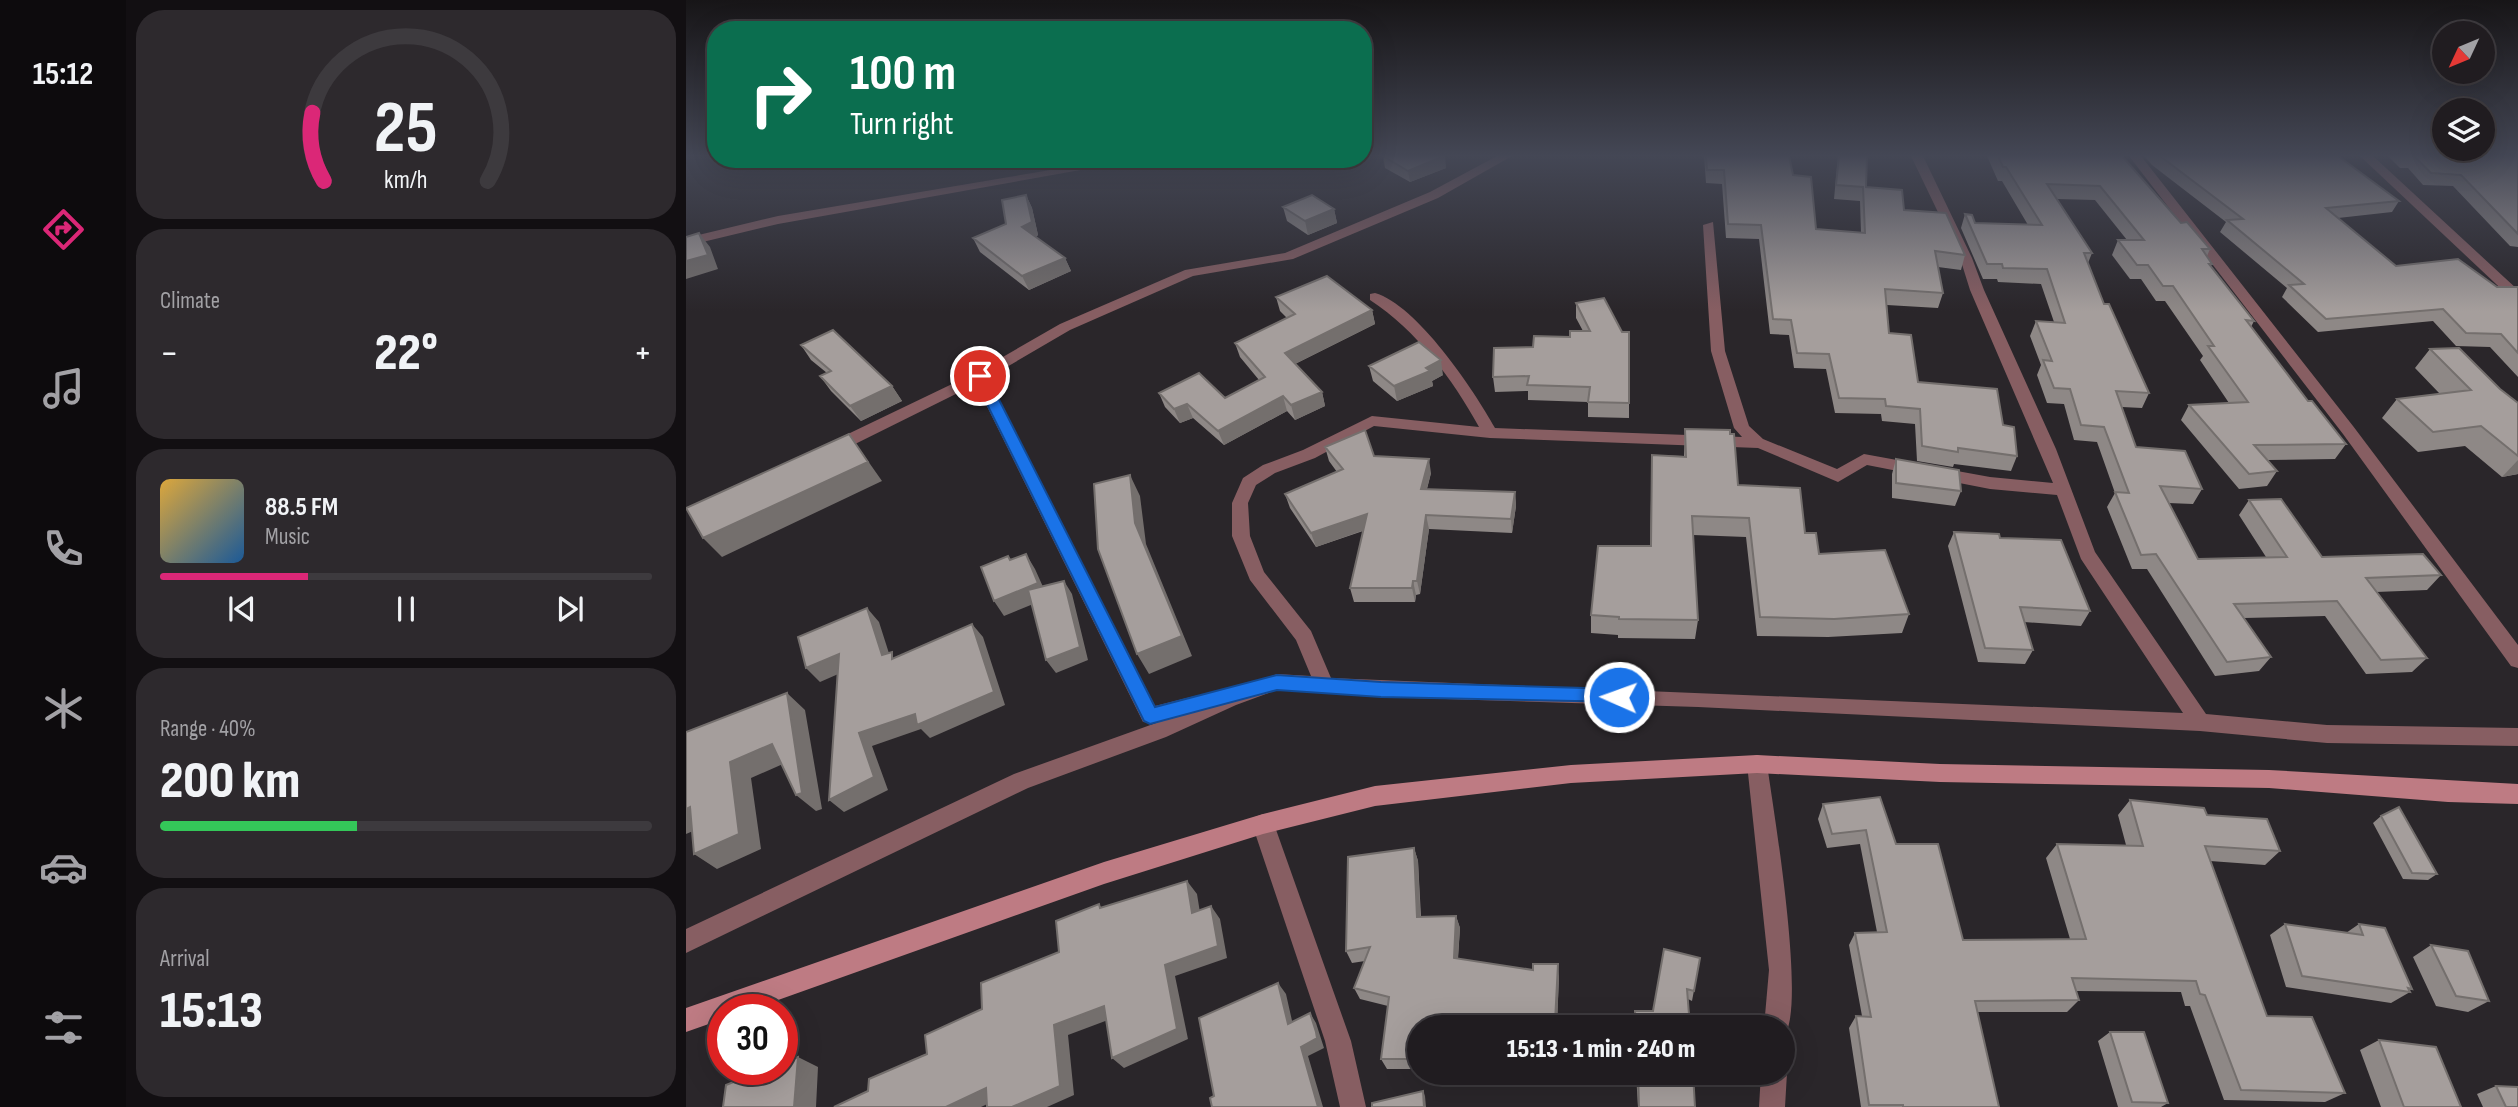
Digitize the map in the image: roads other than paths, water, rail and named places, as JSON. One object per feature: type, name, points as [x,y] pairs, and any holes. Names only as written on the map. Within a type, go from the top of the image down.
[{"type":"main road","points":[[686,1020],[961,921],[1264,824],[1375,796],[1571,774],[1757,764],[1940,773],[2269,779],[2518,794]]},
{"type":"street","points":[[686,242],[778,220],[851,208]]},
{"type":"street","points":[[821,454],[980,376],[1065,327],[1190,273],[1288,256],[1404,208]]},
{"type":"street","points":[[1940,208],[1966,258],[1977,290],[2001,339],[2087,554],[2200,722]]},
{"type":"street","points":[[2175,208],[2348,430],[2518,660]]},
{"type":"street","points":[[2422,208],[2518,297]]},
{"type":"street","points":[[1709,225],[1718,351],[1742,428],[1758,443]]},
{"type":"street","points":[[1375,297],[1405,317],[1477,408],[1490,433]]},
{"type":"street","points":[[980,376],[1150,716],[1277,682],[1324,683],[1381,690],[1698,699],[2200,722],[2327,734],[2518,737]]},
{"type":"street","points":[[1324,683],[1304,636],[1256,575],[1241,536],[1240,503],[1249,482],[1269,469],[1309,454],[1372,421],[1490,433],[1758,443],[1781,448],[1838,476],[1864,459],[1990,483],[2063,490]]},
{"type":"street","points":[[1726,442],[1742,428]]},
{"type":"street","points":[[686,941],[1021,781],[1159,730],[1229,699],[1277,682]]},
{"type":"street","points":[[1757,764],[1781,970],[1778,1015]]},
{"type":"street","points":[[1264,824],[1338,1041],[1353,1107]]},
{"type":"street","points":[[1772,1107],[1773,1085]]}]
